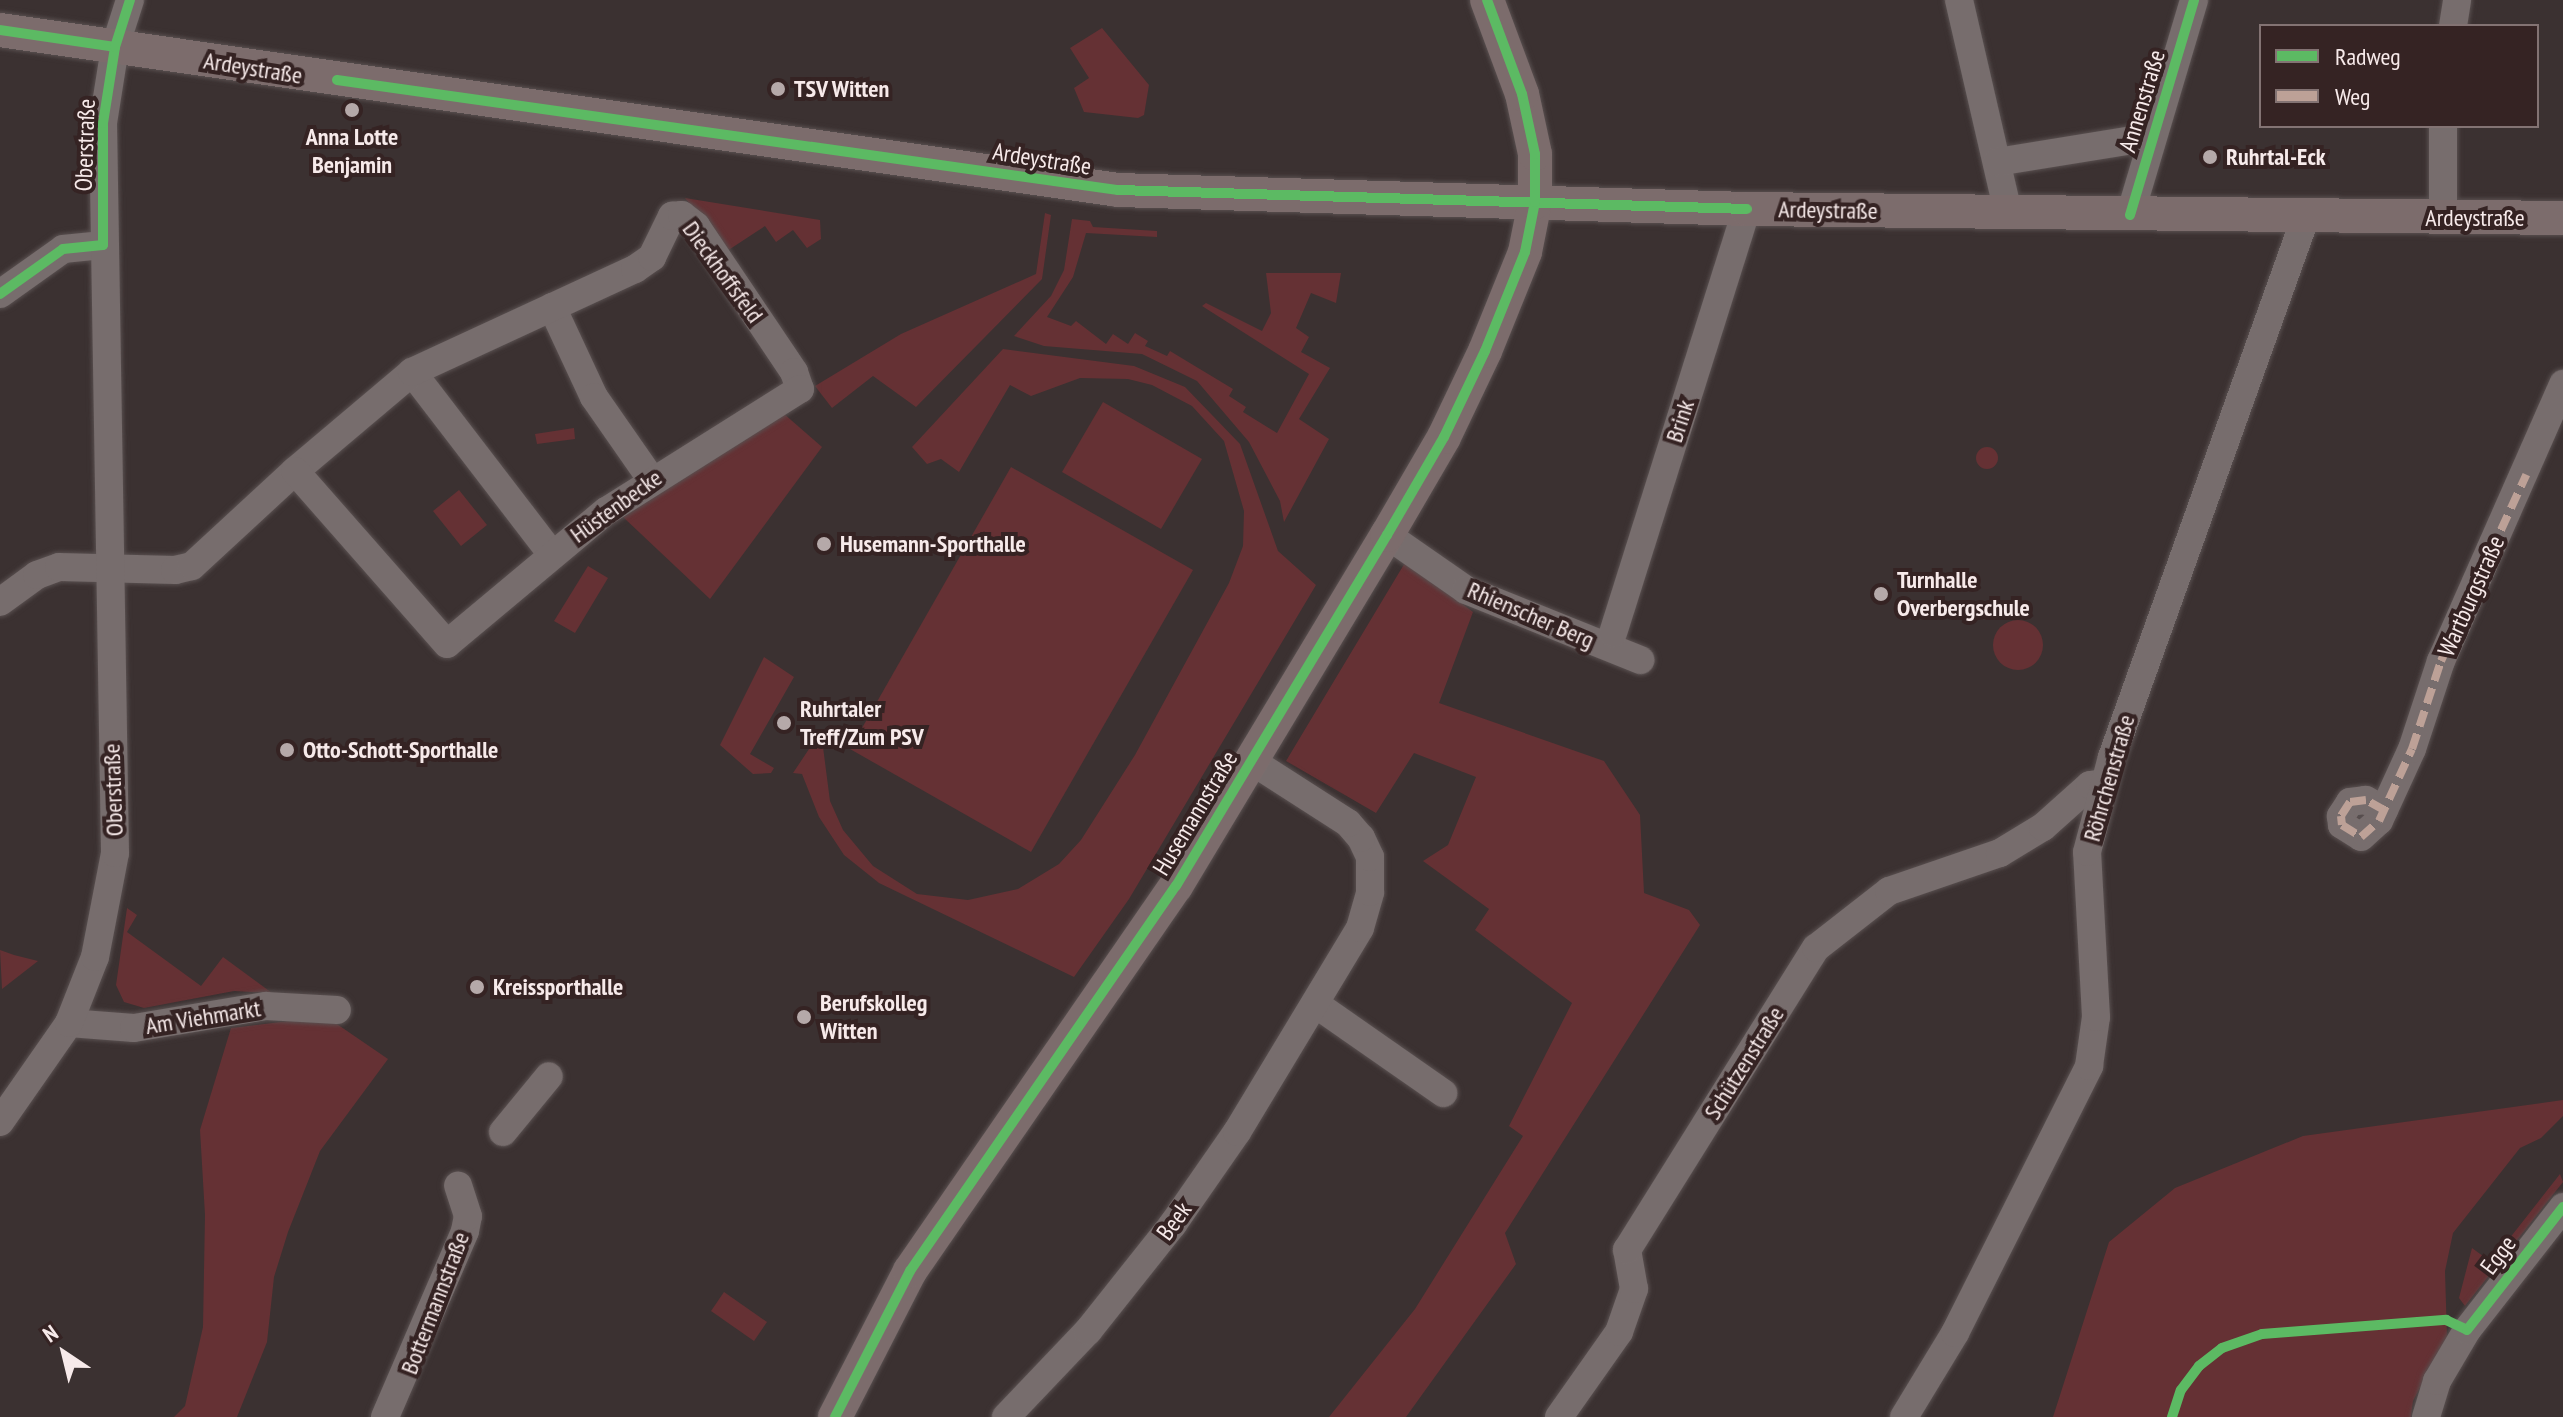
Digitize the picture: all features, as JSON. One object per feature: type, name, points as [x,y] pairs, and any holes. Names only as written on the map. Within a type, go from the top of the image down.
[{"type":"main road","name":"Husemannstraße","points":[[835,1417],[910,1271],[1176,886],[1444,437],[1485,351],[1525,252],[1535,202],[1535,154],[1522,94],[1487,0]]},
{"type":"main road","name":"Ardeystraße","points":[[0,30],[1118,190],[1747,209],[2305,219],[2563,218]]},
{"type":"street","name":"Oberstraße","points":[[0,1122],[69,1023],[95,957],[115,853],[103,123],[115,47],[130,0]]},
{"type":"street","points":[[1959,0],[2008,213]]},
{"type":"street","name":"Annenstraße","points":[[2130,215],[2194,0]]},
{"type":"street","points":[[2453,24],[2457,0]]},
{"type":"street","points":[[2443,128],[2443,218]]},
{"type":"street","name":"Annenstraße","points":[[1997,162],[2152,137]]},
{"type":"street","name":"Brink","points":[[1613,633],[1747,209]]},
{"type":"street","name":"Dieckhoffsfeld","points":[[0,602],[48,570],[192,566],[295,471],[412,372],[652,257],[672,216],[682,215],[696,226],[794,372],[800,389]]},
{"type":"street","name":"Röhrchenstraße","points":[[1904,1417],[1955,1333],[2089,1066],[2096,1017],[2087,852],[2105,783],[2305,219]]},
{"type":"street","points":[[0,294],[63,249],[103,245]]},
{"type":"street","points":[[552,307],[594,397],[651,479]]},
{"type":"street","points":[[412,372],[551,553]]},
{"type":"street","name":"Wartburgstraße","points":[[2384,810],[2412,749],[2441,661],[2563,384]]},
{"type":"street","name":"Hüstenbecke","points":[[295,471],[447,644],[551,553],[651,479],[800,389]]},
{"type":"street","name":"Rhienscher Berg","points":[[1387,535],[1466,590],[1640,660]]},
{"type":"street","name":"Beek","points":[[1006,1417],[1088,1331],[1173,1224],[1317,1005],[1360,928],[1370,892],[1370,857],[1348,823],[1250,760]]},
{"type":"street","name":"Schützenstraße","points":[[1559,1417],[1627,1312],[1634,1289],[1627,1250],[1816,948],[1889,891],[2000,853],[2055,818],[2090,785],[2105,783]]},
{"type":"street","points":[[2055,818],[2072,820],[2084,829],[2087,852]]},
{"type":"street","points":[[1317,1005],[1443,1093]]},
{"type":"street","name":"Am Viehmarkt","points":[[69,1023],[134,1028],[266,1006],[337,1010]]},
{"type":"street","points":[[503,1132],[549,1076]]},
{"type":"street","name":"Bottermannstraße","points":[[385,1417],[465,1231],[468,1216],[458,1186]]},
{"type":"street","name":"Egge","points":[[2426,1417],[2437,1381],[2467,1330],[2563,1207]]},
{"type":"shaded area","points":[[1102,28],[1149,85],[1144,115],[1138,118],[1084,112],[1074,88],[1089,78],[1070,48]]},
{"type":"shaded area","points":[[685,198],[820,220],[821,239],[807,248],[793,230],[776,242],[765,226],[727,251]]},
{"type":"shaded area","points":[[1045,213],[1051,215],[1042,279],[916,407],[873,376],[832,408],[815,386],[901,334],[1036,274]]},
{"type":"shaded area","points":[[1072,219],[1090,221],[1093,227],[1157,231],[1157,237],[1086,233],[1073,277],[1047,317],[1071,326],[1076,321],[1106,344],[1113,334],[1128,344],[1135,333],[1148,341],[1145,346],[1167,356],[1170,351],[1233,389],[1229,396],[1246,407],[1243,412],[1277,433],[1309,374],[1202,306],[1206,303],[1262,331],[1271,313],[1266,273],[1341,273],[1336,303],[1311,293],[1296,328],[1309,337],[1301,352],[1330,368],[1299,419],[1329,439],[1284,522],[1280,501],[1249,442],[1197,381],[1142,354],[1044,346],[1014,336],[1051,296],[1064,270]]},
{"type":"shaded area","points":[[1003,349],[1134,366],[1185,387],[1240,444],[1278,551],[1316,585],[1129,899],[1074,977],[879,883],[844,855],[819,817],[802,774],[793,773],[813,743],[823,747],[830,801],[843,830],[873,866],[917,894],[968,900],[1018,889],[1059,864],[1081,840],[1135,755],[1229,583],[1243,546],[1244,511],[1224,441],[1192,406],[1152,385],[1128,379],[1080,378],[1031,396],[1010,385],[959,472],[941,459],[927,464],[912,447]]},
{"type":"shaded area","points":[[1103,402],[1202,459],[1161,529],[1062,472]]},
{"type":"shaded area","points":[[783,413],[822,447],[710,599],[623,517]]},
{"type":"shaded area","points":[[574,428],[575,439],[537,444],[535,434]]},
{"type":"shaded area","points":[[1987,447],[1995,450],[1998,458],[1995,466],[1987,469],[1979,466],[1976,458],[1979,450]]},
{"type":"shaded area","points":[[1011,467],[1193,570],[1031,852],[850,749]]},
{"type":"shaded area","points":[[459,490],[487,525],[461,546],[433,511]]},
{"type":"shaded area","points":[[1406,561],[1473,612],[1439,703],[1604,761],[1640,815],[1644,893],[1689,910],[1700,925],[1505,1233],[1516,1264],[1406,1417],[1329,1417],[1415,1309],[1523,1136],[1509,1126],[1572,1003],[1475,930],[1489,909],[1423,861],[1448,845],[1476,777],[1414,753],[1376,813],[1286,761]]},
{"type":"shaded area","points":[[588,566],[608,578],[575,633],[554,621]]},
{"type":"shaded area","points":[[2018,620],[2035,628],[2043,645],[2035,662],[2018,670],[2001,662],[1993,645],[2001,628]]},
{"type":"shaded area","points":[[764,657],[794,677],[750,754],[774,768],[771,773],[753,774],[720,745]]},
{"type":"shaded area","points":[[127,908],[137,915],[127,932],[201,986],[223,957],[272,993],[234,991],[144,1008],[124,1002],[116,985]]},
{"type":"shaded area","points":[[0,950],[14,955],[38,961],[2,989]]},
{"type":"shaded area","points":[[305,1019],[331,1020],[388,1059],[320,1151],[288,1232],[274,1277],[267,1342],[237,1417],[174,1417],[185,1406],[203,1327],[205,1215],[200,1130],[231,1028]]},
{"type":"shaded area","points":[[2563,1100],[2563,1116],[2541,1138],[2520,1148],[2453,1233],[2445,1271],[2447,1337],[2413,1401],[2411,1417],[2053,1417],[2109,1242],[2175,1188],[2303,1136]]},
{"type":"shaded area","points":[[2560,1174],[2563,1182],[2465,1306],[2459,1298],[2472,1248],[2491,1262]]},
{"type":"shaded area","points":[[724,1292],[767,1322],[754,1341],[711,1311]]},
{"type":"marked path","points":[[2384,810],[2366,800],[2350,802],[2341,816],[2342,825],[2361,837],[2379,821],[2412,749],[2441,661],[2526,475]]},
{"type":"cycle path","points":[[0,294],[63,249],[103,245],[103,123],[115,47],[130,0]]},
{"type":"cycle path","points":[[835,1417],[910,1271],[1176,886],[1444,437],[1485,351],[1525,252],[1535,202],[1535,154],[1522,94],[1487,0]]},
{"type":"cycle path","points":[[2130,215],[2194,0]]},
{"type":"cycle path","points":[[0,30],[115,47]]},
{"type":"cycle path","points":[[337,80],[1118,190],[1747,209]]},
{"type":"cycle path","points":[[2172,1417],[2181,1390],[2199,1366],[2222,1348],[2262,1334],[2446,1320],[2467,1330],[2563,1207]]},
{"type":"place","name":"TSV Witten","points":[[778,89]]},
{"type":"place","name":"Anna Lotte Benjamin","points":[[352,110]]},
{"type":"place","name":"Ruhrtal-Eck","points":[[2210,157]]},
{"type":"place","name":"Husemann-Sporthalle","points":[[824,544]]},
{"type":"place","name":"Turnhalle Overbergschule","points":[[1881,594]]},
{"type":"place","name":"Ruhrtaler Treff/Zum PSV","points":[[784,723]]},
{"type":"place","name":"Otto-Schott-Sporthalle","points":[[287,750]]},
{"type":"place","name":"Kreissporthalle","points":[[477,987]]},
{"type":"place","name":"Berufskolleg Witten","points":[[804,1017]]}]
